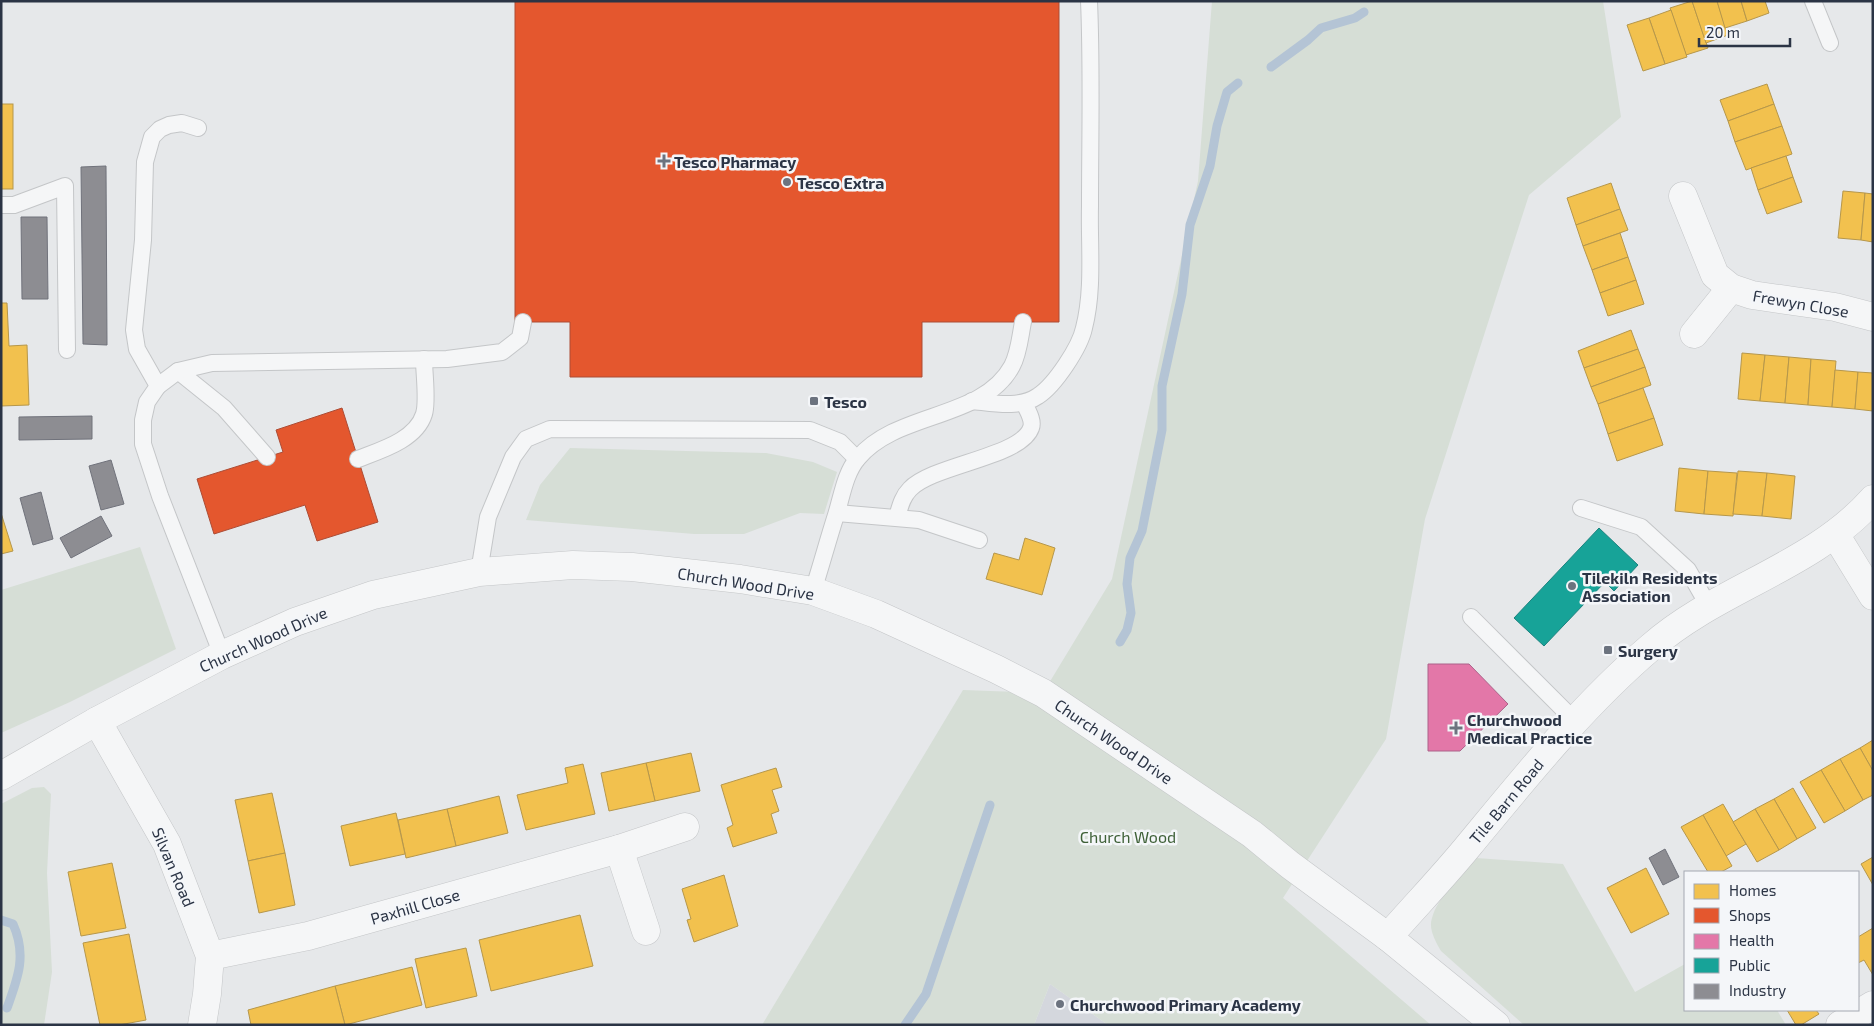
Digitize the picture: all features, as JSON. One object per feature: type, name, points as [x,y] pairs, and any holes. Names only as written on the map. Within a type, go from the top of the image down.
[{"type":"street","name":"Frewyn Close","points":[[1683,196],[1716,276],[1730,288],[1752,295],[1835,307],[1873,317]]},
{"type":"street","name":"Frewyn Close","points":[[1694,334],[1730,288]]},
{"type":"street","name":"Tile Barn Road","points":[[1388,938],[1575,721],[1652,646],[1708,606],[1835,534],[1873,499]]},
{"type":"street","points":[[1835,534],[1873,596]]},
{"type":"street","name":"Church Wood Drive","points":[[1,776],[97,721],[222,655],[295,622],[373,595],[479,572],[573,565],[632,567],[740,579],[813,591],[876,614],[996,669],[1042,693],[1252,834],[1290,865],[1388,938],[1496,1025]]},
{"type":"street","name":"Silvan Road","points":[[97,721],[167,844],[210,956],[202,1025]]},
{"type":"street","name":"Paxhill Close","points":[[210,956],[308,936],[619,849],[685,827]]},
{"type":"street","points":[[619,849],[646,931]]},
{"type":"street","points":[[1840,1025],[1873,1005]]},
{"type":"lane","points":[[972,401],[1004,404],[1024,403],[1038,396],[1052,383],[1072,355],[1084,329],[1089,276],[1089,1]]},
{"type":"lane","points":[[1813,1],[1830,43]]},
{"type":"lane","points":[[158,386],[137,348],[134,330],[144,240],[145,162],[152,137],[160,129],[182,123],[198,128]]},
{"type":"lane","points":[[1,205],[14,205],[65,186],[67,350]]},
{"type":"lane","points":[[222,655],[160,496],[144,444],[143,420],[146,409],[158,386],[178,371],[212,363],[424,359],[502,352],[520,338],[523,322]]},
{"type":"lane","points":[[813,591],[846,480],[857,459],[874,442],[894,429],[946,413],[972,401],[997,385],[1012,367],[1019,346],[1023,322]]},
{"type":"lane","points":[[358,459],[399,440],[418,427],[424,413],[424,359]]},
{"type":"lane","points":[[178,371],[224,408],[267,457]]},
{"type":"lane","points":[[897,517],[902,502],[910,489],[927,478],[986,457],[1022,439],[1032,427],[1032,420],[1024,403]]},
{"type":"lane","points":[[479,572],[488,517],[512,457],[526,439],[550,429],[810,430],[840,442],[857,459]]},
{"type":"lane","points":[[1580,508],[1641,527],[1688,570],[1708,606]]},
{"type":"lane","points":[[837,512],[918,520],[979,540]]},
{"type":"lane","points":[[1471,617],[1575,721]]},
{"type":"shaded area","name":"Churchwood Primary Academy","points":[[1050,984],[1108,1025],[1034,1025]]},
{"type":"green space","name":"Church Wood","points":[[1212,1],[1603,1],[1621,117],[1529,195],[1425,519],[1386,739],[1283,898],[1431,1025],[1108,1025],[1050,984],[1034,1025],[762,1025],[963,690],[1043,693],[1112,579],[1198,181]]},
{"type":"green space","points":[[570,448],[766,453],[813,462],[837,472],[824,514],[800,513],[744,534],[694,534],[526,520],[540,485]]},
{"type":"green space","points":[[140,547],[176,649],[70,702],[1,733],[1,590]]},
{"type":"green space","points":[[44,787],[51,794],[47,873],[52,972],[44,1025],[1,1025],[1,804],[32,788]]},
{"type":"green space","points":[[1476,858],[1563,864],[1635,992],[1684,965],[1684,1011],[1778,1011],[1786,1025],[1524,1025],[1441,951],[1435,940],[1431,927],[1432,918],[1439,902]]},
{"type":"building: Homes","points":[[1692,1],[1708,48],[1686,55],[1670,8]]},
{"type":"building: Homes","points":[[1692,1],[1717,1],[1728,35],[1706,43]]},
{"type":"building: Homes","points":[[1717,1],[1741,1],[1747,21],[1725,28]]},
{"type":"building: Homes","points":[[1741,1],[1765,1],[1769,13],[1747,21]]},
{"type":"building: Homes","points":[[1671,10],[1687,57],[1665,64],[1649,18]]},
{"type":"building: Homes","points":[[1649,18],[1665,64],[1643,71],[1627,25]]},
{"type":"building: Homes","points":[[1767,84],[1774,104],[1728,121],[1720,100]]},
{"type":"building: Homes","points":[[1,104],[13,104],[13,189],[1,189]]},
{"type":"building: Homes","points":[[1774,104],[1782,126],[1735,142],[1728,121]]},
{"type":"building: Homes","points":[[1782,126],[1792,154],[1746,170],[1735,142]]},
{"type":"building: Homes","points":[[1786,156],[1793,177],[1758,190],[1751,168]]},
{"type":"building: Homes","points":[[1793,177],[1802,202],[1767,214],[1758,190]]},
{"type":"building: Homes","points":[[1611,183],[1620,209],[1576,225],[1567,198]]},
{"type":"building: Homes","points":[[1843,191],[1865,193],[1861,240],[1838,238]]},
{"type":"building: Homes","points":[[1865,193],[1873,194],[1873,242],[1861,240]]},
{"type":"building: Homes","points":[[1620,209],[1628,230],[1583,246],[1576,225]]},
{"type":"building: Homes","points":[[1620,233],[1628,257],[1592,270],[1583,246]]},
{"type":"building: Homes","points":[[1628,257],[1636,280],[1600,293],[1592,270]]},
{"type":"building: Homes","points":[[1636,280],[1644,304],[1608,316],[1600,293]]},
{"type":"building: Homes","points":[[1,303],[7,303],[9,346],[27,345],[29,405],[1,406]]},
{"type":"building: Homes","points":[[1631,330],[1638,349],[1584,368],[1578,351]]},
{"type":"building: Homes","points":[[1638,349],[1645,367],[1591,387],[1584,368]]},
{"type":"building: Homes","points":[[1742,353],[1765,355],[1760,401],[1738,399]]},
{"type":"building: Homes","points":[[1765,355],[1789,357],[1785,403],[1760,401]]},
{"type":"building: Homes","points":[[1789,357],[1811,359],[1808,405],[1785,403]]},
{"type":"building: Homes","points":[[1811,359],[1836,361],[1832,407],[1808,405]]},
{"type":"building: Homes","points":[[1645,367],[1651,385],[1598,404],[1591,387]]},
{"type":"building: Homes","points":[[1835,370],[1858,372],[1855,409],[1832,407]]},
{"type":"building: Homes","points":[[1858,372],[1873,373],[1873,411],[1855,409]]},
{"type":"building: Homes","points":[[1643,388],[1654,418],[1608,434],[1598,404]]},
{"type":"building: Homes","points":[[1654,418],[1663,445],[1617,461],[1608,434]]},
{"type":"building: Homes","points":[[1679,468],[1708,471],[1704,514],[1675,511]]},
{"type":"building: Homes","points":[[1708,471],[1737,473],[1733,516],[1704,514]]},
{"type":"building: Homes","points":[[1738,471],[1767,473],[1762,516],[1733,514]]},
{"type":"building: Homes","points":[[1767,473],[1795,476],[1791,519],[1762,516]]},
{"type":"building: Homes","points":[[1,513],[13,551],[1,554]]},
{"type":"building: Homes","points":[[1025,538],[1055,548],[1042,595],[986,579],[994,553],[1019,560]]},
{"type":"building: Homes","points":[[1873,740],[1873,771],[1860,748]]},
{"type":"building: Homes","points":[[1860,748],[1873,771],[1873,795],[1863,800],[1840,759]]},
{"type":"building: Homes","points":[[691,753],[700,791],[655,801],[646,763]]},
{"type":"building: Homes","points":[[1840,759],[1863,800],[1845,811],[1821,770]]},
{"type":"building: Homes","points":[[646,763],[655,801],[609,811],[601,773]]},
{"type":"building: Homes","points":[[583,764],[595,814],[526,830],[517,795],[568,783],[565,768]]},
{"type":"building: Homes","points":[[776,768],[782,787],[772,790],[779,811],[771,814],[777,833],[733,847],[727,828],[733,825],[721,785]]},
{"type":"building: Homes","points":[[1821,770],[1845,811],[1824,823],[1800,782]]},
{"type":"building: Homes","points":[[1793,788],[1816,828],[1797,839],[1774,799]]},
{"type":"building: Homes","points":[[272,793],[285,853],[248,861],[235,800]]},
{"type":"building: Homes","points":[[499,796],[508,833],[456,846],[447,809]]},
{"type":"building: Homes","points":[[1774,799],[1797,839],[1779,850],[1755,809]]},
{"type":"building: Homes","points":[[1723,804],[1746,844],[1726,856],[1703,815]]},
{"type":"building: Homes","points":[[447,809],[456,846],[406,858],[398,820]]},
{"type":"building: Homes","points":[[1755,809],[1779,850],[1757,862],[1733,822]]},
{"type":"building: Homes","points":[[396,813],[405,854],[350,866],[341,826]]},
{"type":"building: Homes","points":[[1703,815],[1732,866],[1723,871],[1707,871],[1681,827]]},
{"type":"building: Homes","points":[[285,853],[295,905],[259,913],[248,861]]},
{"type":"building: Homes","points":[[1873,857],[1873,885],[1861,864]]},
{"type":"building: Homes","points":[[112,863],[126,928],[81,936],[68,872]]},
{"type":"building: Homes","points":[[1646,868],[1669,914],[1631,933],[1607,888]]},
{"type":"building: Homes","points":[[724,875],[738,926],[694,942],[687,920],[691,919],[682,889]]},
{"type":"building: Homes","points":[[580,915],[593,966],[491,991],[479,940]]},
{"type":"building: Homes","points":[[1873,928],[1873,975],[1864,960],[1859,962],[1859,936]]},
{"type":"building: Homes","points":[[129,934],[146,1020],[119,1025],[100,1025],[83,943]]},
{"type":"building: Homes","points":[[466,948],[477,996],[426,1008],[415,959]]},
{"type":"building: Homes","points":[[412,967],[422,1005],[345,1025],[335,986]]},
{"type":"building: Homes","points":[[335,986],[345,1025],[251,1025],[248,1010]]},
{"type":"building: Homes","points":[[1788,1011],[1817,1011],[1819,1014],[1801,1025],[1796,1025]]},
{"type":"building: Shops","name":"Tesco Extra","points":[[515,1],[1059,1],[1059,322],[922,322],[922,377],[570,377],[570,322],[515,322]]},
{"type":"building: Shops","points":[[342,408],[378,522],[317,541],[305,505],[214,534],[197,479],[283,452],[276,430]]},
{"type":"building: Health","name":"Churchwood Medical Practice","points":[[1428,664],[1469,664],[1508,704],[1460,751],[1428,751]]},
{"type":"building: Public","name":"Tilekiln Residents Association","points":[[1599,528],[1638,565],[1614,591],[1605,582],[1544,646],[1514,618]]},
{"type":"building: Industry","points":[[106,166],[107,345],[83,344],[81,167]]},
{"type":"building: Industry","points":[[21,217],[47,217],[48,299],[22,299]]},
{"type":"building: Industry","points":[[92,416],[92,439],[19,440],[19,417]]},
{"type":"building: Industry","points":[[111,460],[124,504],[101,510],[89,466]]},
{"type":"building: Industry","points":[[41,492],[53,539],[33,545],[20,498]]},
{"type":"building: Industry","points":[[101,516],[112,536],[71,558],[60,538]]},
{"type":"building: Industry","points":[[1665,849],[1679,877],[1663,885],[1649,858]]},
{"type":"waterway","points":[[1271,67],[1321,28],[1355,18],[1364,12]]},
{"type":"waterway","points":[[1120,642],[1127,630],[1131,613],[1127,584],[1130,558],[1142,531],[1162,430],[1162,386],[1182,294],[1190,225],[1210,166],[1217,126],[1227,92],[1238,83]]},
{"type":"waterway","points":[[905,1025],[926,994],[990,805]]},
{"type":"waterway","points":[[1,920],[13,924],[20,946],[15,987],[7,1008]]},
{"type":"place","name":"Tesco Pharmacy","points":[[664,161]]},
{"type":"place","name":"Tesco Extra","points":[[787,182]]},
{"type":"place","name":"Tesco","points":[[814,401]]},
{"type":"place","name":"Tilekiln Residents Association","points":[[1572,586]]},
{"type":"place","name":"Surgery","points":[[1608,650]]},
{"type":"place","name":"Churchwood Medical Practice","points":[[1456,728]]},
{"type":"place","name":"Churchwood Primary Academy","points":[[1060,1004]]}]
